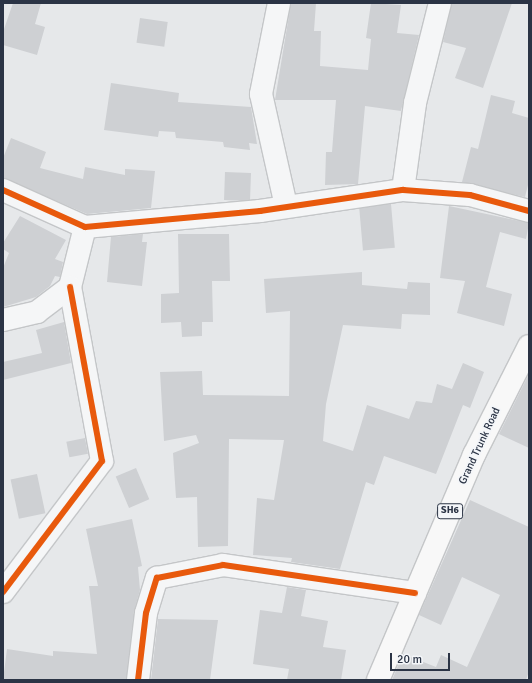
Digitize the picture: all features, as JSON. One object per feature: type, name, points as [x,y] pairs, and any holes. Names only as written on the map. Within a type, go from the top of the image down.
[{"type":"main road","name":"Grand Trunk Road","points":[[378,680],[474,455],[529,346]]},
{"type":"street","points":[[279,3],[262,94],[286,206]]},
{"type":"street","points":[[403,190],[415,103],[440,3]]},
{"type":"street","points":[[3,190],[86,227],[171,222],[403,190],[470,195],[529,211]]},
{"type":"street","points":[[3,592],[102,461],[70,287],[86,227]]},
{"type":"street","points":[[3,320],[36,312],[70,287]]},
{"type":"street","points":[[138,680],[146,613],[157,578],[223,565],[415,593]]},
{"type":"building","points":[[13,3],[41,3],[35,24],[45,27],[37,55],[3,45],[3,32]]},
{"type":"building","points":[[291,3],[316,3],[314,31],[321,31],[320,66],[368,70],[371,39],[366,38],[371,3],[401,5],[397,33],[419,35],[401,111],[365,106],[358,184],[325,185],[326,152],[332,152],[336,100],[275,100]]},
{"type":"building","points":[[452,3],[512,3],[483,88],[455,78],[466,48],[443,42]]},
{"type":"building","points":[[140,18],[168,22],[164,47],[137,43]]},
{"type":"building","points":[[111,83],[179,93],[178,102],[251,107],[257,144],[249,143],[250,150],[224,147],[223,142],[176,138],[175,132],[159,131],[158,137],[104,130]]},
{"type":"building","points":[[491,95],[515,101],[512,113],[529,118],[529,181],[525,197],[462,182],[471,147],[478,149]]},
{"type":"building","points":[[11,138],[46,152],[40,168],[83,179],[85,167],[125,175],[125,169],[155,171],[151,208],[87,214],[3,178],[3,158]]},
{"type":"building","points":[[225,172],[251,173],[250,201],[224,200]]},
{"type":"building","points":[[391,204],[395,248],[363,251],[359,207]]},
{"type":"building","points":[[449,206],[529,223],[526,239],[500,232],[486,287],[512,294],[504,326],[457,313],[465,281],[440,278]]},
{"type":"building","points":[[20,216],[66,240],[55,259],[63,262],[60,277],[55,276],[50,286],[36,297],[3,307],[3,268],[9,253],[3,249],[3,243]]},
{"type":"building","points":[[143,234],[142,242],[147,242],[142,286],[107,282],[111,237]]},
{"type":"building","points":[[178,234],[229,234],[230,281],[212,281],[213,322],[202,322],[202,336],[182,337],[181,322],[161,323],[161,294],[179,293]]},
{"type":"building","points":[[362,272],[362,285],[407,289],[408,282],[430,283],[430,315],[402,314],[401,329],[343,325],[326,404],[323,441],[353,451],[367,405],[409,419],[416,401],[432,403],[437,384],[452,389],[463,363],[484,372],[470,408],[463,405],[436,474],[384,456],[374,485],[366,482],[340,569],[291,562],[292,558],[253,555],[257,498],[274,500],[284,440],[229,439],[228,546],[198,547],[197,497],[176,498],[173,453],[199,443],[196,435],[164,441],[160,372],[202,371],[203,395],[289,396],[290,311],[266,313],[264,279]]},
{"type":"building","points":[[64,322],[71,363],[3,380],[3,362],[42,353],[36,330]]},
{"type":"building","points":[[529,374],[529,448],[499,434]]},
{"type":"building","points":[[85,438],[88,454],[69,457],[66,442]]},
{"type":"building","points":[[136,468],[149,499],[129,508],[116,477]]},
{"type":"building","points":[[37,474],[45,513],[19,519],[11,480]]},
{"type":"building","points":[[470,500],[529,527],[529,671],[526,680],[392,680],[403,654],[436,667],[441,655],[467,667],[500,595],[462,577],[441,625],[419,615]]},
{"type":"building","points":[[132,519],[142,566],[138,567],[140,590],[134,611],[126,680],[3,680],[7,649],[53,656],[53,651],[97,654],[89,586],[98,586],[86,529]]},
{"type":"building","points":[[287,587],[306,590],[301,616],[328,621],[323,647],[346,650],[341,680],[287,680],[289,669],[253,664],[260,610],[282,613]]},
{"type":"building","points":[[158,619],[218,620],[210,680],[151,680]]},
{"type":"cycle path","points":[[3,190],[85,227],[260,211],[403,190],[470,195],[529,211]]},
{"type":"cycle path","points":[[3,592],[102,461],[70,287]]},
{"type":"cycle path","points":[[138,680],[146,613],[157,578],[223,565],[415,593]]}]
